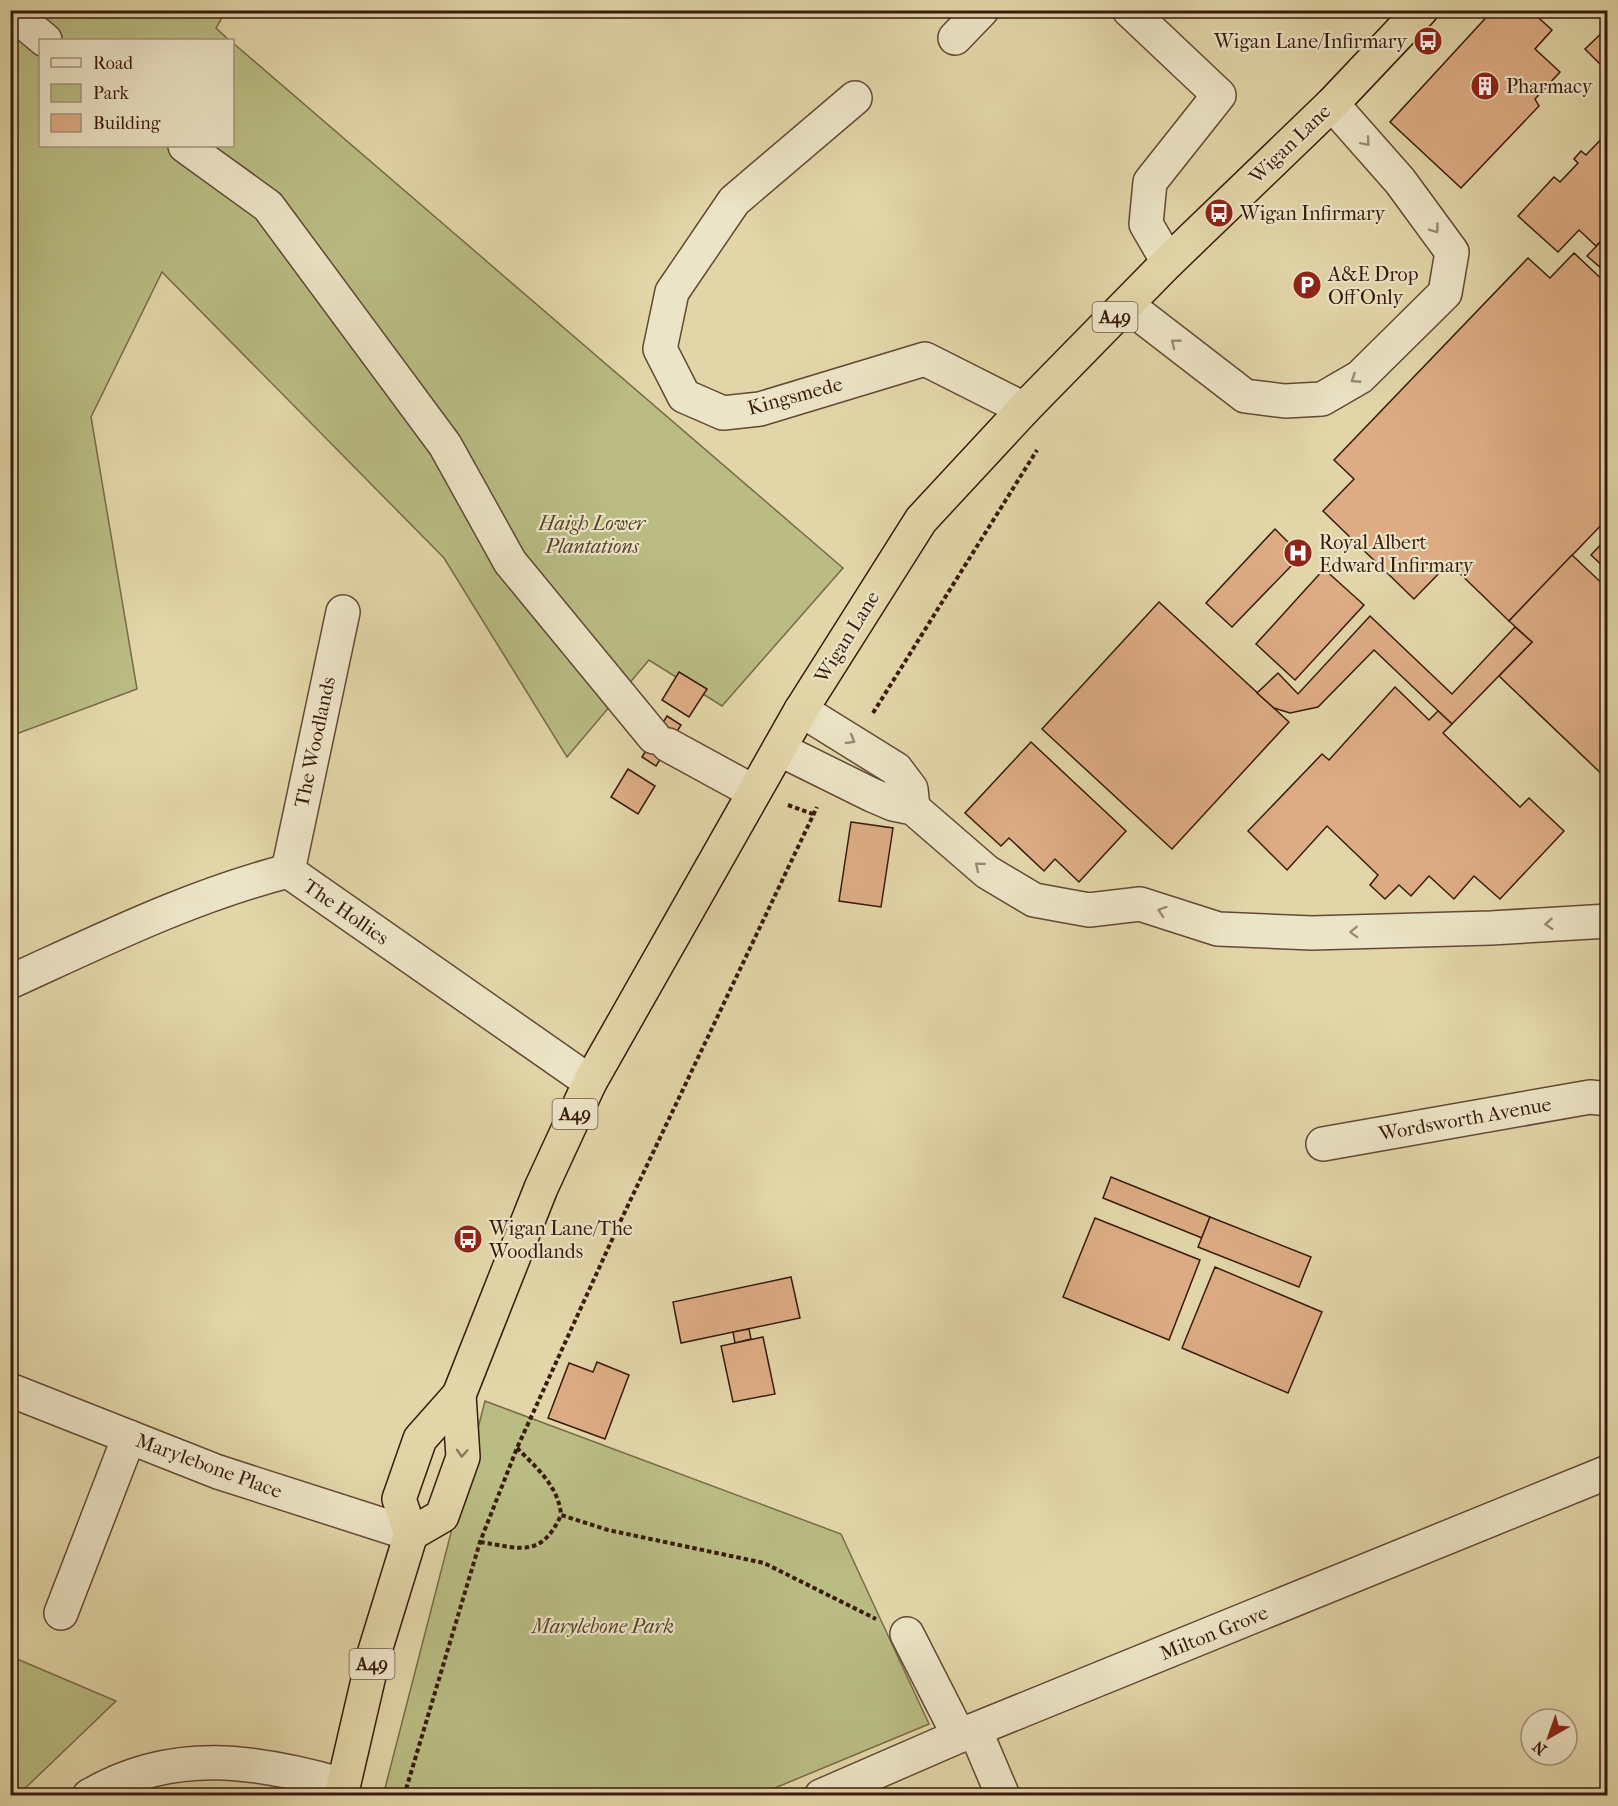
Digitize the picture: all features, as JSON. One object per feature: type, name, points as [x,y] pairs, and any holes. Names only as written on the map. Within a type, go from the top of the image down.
[{"type":"highway","name":"Wigan Lane","points":[[459,1395],[463,1457],[442,1516],[411,1534],[399,1499],[420,1439],[459,1395],[541,1188],[590,1082],[801,710],[921,520],[1024,409],[1168,262],[1332,104],[1421,10]]},
{"type":"highway","name":"A49","points":[[342,1790],[374,1654],[411,1534]]},
{"type":"street","points":[[955,38],[982,10]]},
{"type":"street","points":[[1129,10],[1219,95],[1150,182],[1146,224],[1168,262]]},
{"type":"street","points":[[10,12],[44,39]]},
{"type":"street","name":"Kingsmede","points":[[855,98],[734,201],[672,292],[660,349],[684,396],[723,413],[760,409],[924,359],[1024,409]]},
{"type":"street","points":[[1127,305],[1245,396],[1285,401],[1322,399],[1360,377],[1445,292],[1452,252],[1400,181],[1332,104]]},
{"type":"street","points":[[186,147],[268,206],[445,445],[510,562],[661,741],[754,792]]},
{"type":"street","name":"The Woodlands","points":[[288,871],[343,612]]},
{"type":"street","points":[[801,710],[856,742],[896,769],[911,789],[913,808]]},
{"type":"street","points":[[779,749],[836,775],[872,795],[913,808],[987,872],[1034,900],[1089,910],[1140,904],[1218,929],[1312,933],[1491,928],[1608,921]]},
{"type":"street","name":"The Hollies","points":[[10,982],[160,913],[232,886],[288,871],[590,1082]]},
{"type":"street","name":"Wordsworth Avenue","points":[[1323,1144],[1590,1097],[1608,1099]]},
{"type":"street","name":"Marylebone Place","points":[[10,1390],[218,1472],[411,1534]]},
{"type":"street","points":[[61,1613],[129,1437]]},
{"type":"street","name":"Milton Grove","points":[[821,1796],[967,1733],[1608,1472]]},
{"type":"street","points":[[907,1634],[1004,1796]]},
{"type":"street","points":[[88,1796],[142,1774],[180,1764],[217,1761],[254,1763],[294,1771],[342,1790]]},
{"type":"path","points":[[856,742],[1042,442]]},
{"type":"path","points":[[404,1796],[480,1542],[517,1448],[626,1209],[777,889],[813,814],[836,775]]},
{"type":"path","points":[[480,1542],[524,1550],[544,1541],[555,1528],[561,1515],[560,1502],[550,1485],[517,1448]]},
{"type":"path","points":[[561,1515],[608,1530],[764,1563],[907,1634]]},
{"type":"green space","name":"Haigh Lower Plantations","points":[[11,11],[226,11],[216,28],[228,39],[39,39],[39,147],[234,147],[234,44],[843,568],[722,706],[649,660],[567,757],[444,558],[162,272],[91,417],[137,689],[11,736]]},
{"type":"green space","name":"Marylebone Park","points":[[485,1401],[841,1534],[929,1724],[758,1795],[383,1796]]},
{"type":"green space","points":[[10,1656],[116,1701],[17,1796],[10,1795]]},
{"type":"building","name":"Pharmacy","points":[[1493,10],[1530,10],[1552,30],[1535,49],[1560,72],[1535,99],[1539,106],[1461,188],[1390,122]]},
{"type":"building","points":[[1608,27],[1608,72],[1585,49]]},
{"type":"building","points":[[1608,132],[1608,234],[1596,246],[1579,230],[1558,252],[1518,216],[1554,177],[1560,182],[1578,163],[1574,159],[1581,151],[1586,155]]},
{"type":"building","points":[[1608,234],[1608,274],[1587,256]]},
{"type":"building","points":[[1574,253],[1608,285],[1608,518],[1509,621],[1449,563],[1414,599],[1323,511],[1354,479],[1334,460],[1528,258],[1550,278]]},
{"type":"building","points":[[1275,529],[1292,546],[1293,564],[1232,627],[1206,603]]},
{"type":"building","points":[[1608,537],[1608,570],[1607,570],[1591,555]]},
{"type":"building","points":[[1572,555],[1608,589],[1608,780],[1499,676],[1532,642],[1509,621]]},
{"type":"building","points":[[1324,569],[1364,605],[1295,680],[1256,644]]},
{"type":"building","points":[[1159,602],[1289,722],[1172,849],[1042,729]]},
{"type":"building","points":[[1370,616],[1452,694],[1515,627],[1532,642],[1452,724],[1374,650],[1318,707],[1290,713],[1274,708],[1257,693],[1278,673],[1298,694]]},
{"type":"building","points":[[679,672],[707,689],[689,717],[662,700]]},
{"type":"building","points":[[1395,687],[1429,720],[1438,711],[1452,724],[1443,733],[1520,807],[1529,798],[1564,831],[1500,899],[1474,876],[1454,899],[1429,876],[1411,896],[1399,885],[1385,899],[1370,885],[1378,875],[1327,826],[1287,870],[1248,831],[1322,754],[1329,760]]},
{"type":"building","points":[[667,716],[681,725],[656,766],[642,757]]},
{"type":"building","points":[[1031,742],[1126,831],[1079,882],[1055,859],[1044,871],[1009,838],[1001,846],[965,813]]},
{"type":"building","points":[[628,769],[655,786],[638,814],[611,797]]},
{"type":"building","points":[[851,822],[893,828],[881,907],[839,901]]},
{"type":"building","points":[[1111,1177],[1210,1217],[1202,1238],[1103,1198]]},
{"type":"building","points":[[1210,1217],[1311,1257],[1299,1287],[1198,1247]]},
{"type":"building","points":[[1095,1218],[1200,1260],[1169,1340],[1063,1297]]},
{"type":"building","points":[[1215,1267],[1322,1312],[1288,1393],[1182,1348]]},
{"type":"building","points":[[791,1277],[800,1318],[681,1343],[673,1302]]},
{"type":"building","points":[[749,1329],[751,1339],[735,1343],[733,1332]]},
{"type":"building","points":[[763,1337],[775,1394],[733,1402],[721,1346]]},
{"type":"building","points":[[597,1362],[629,1375],[605,1439],[548,1418],[569,1363],[593,1372]]},
{"type":"place","name":"Wigan Lane/Infirmary","points":[[1428,41]]},
{"type":"place","name":"Pharmacy","points":[[1485,86]]},
{"type":"place","name":"Wigan Infirmary","points":[[1219,213]]},
{"type":"place","name":"A&E Drop Off Only","points":[[1307,285]]},
{"type":"place","name":"Royal Albert Edward Infirmary","points":[[1298,553]]},
{"type":"place","name":"Wigan Lane/The Woodlands","points":[[468,1239]]}]
